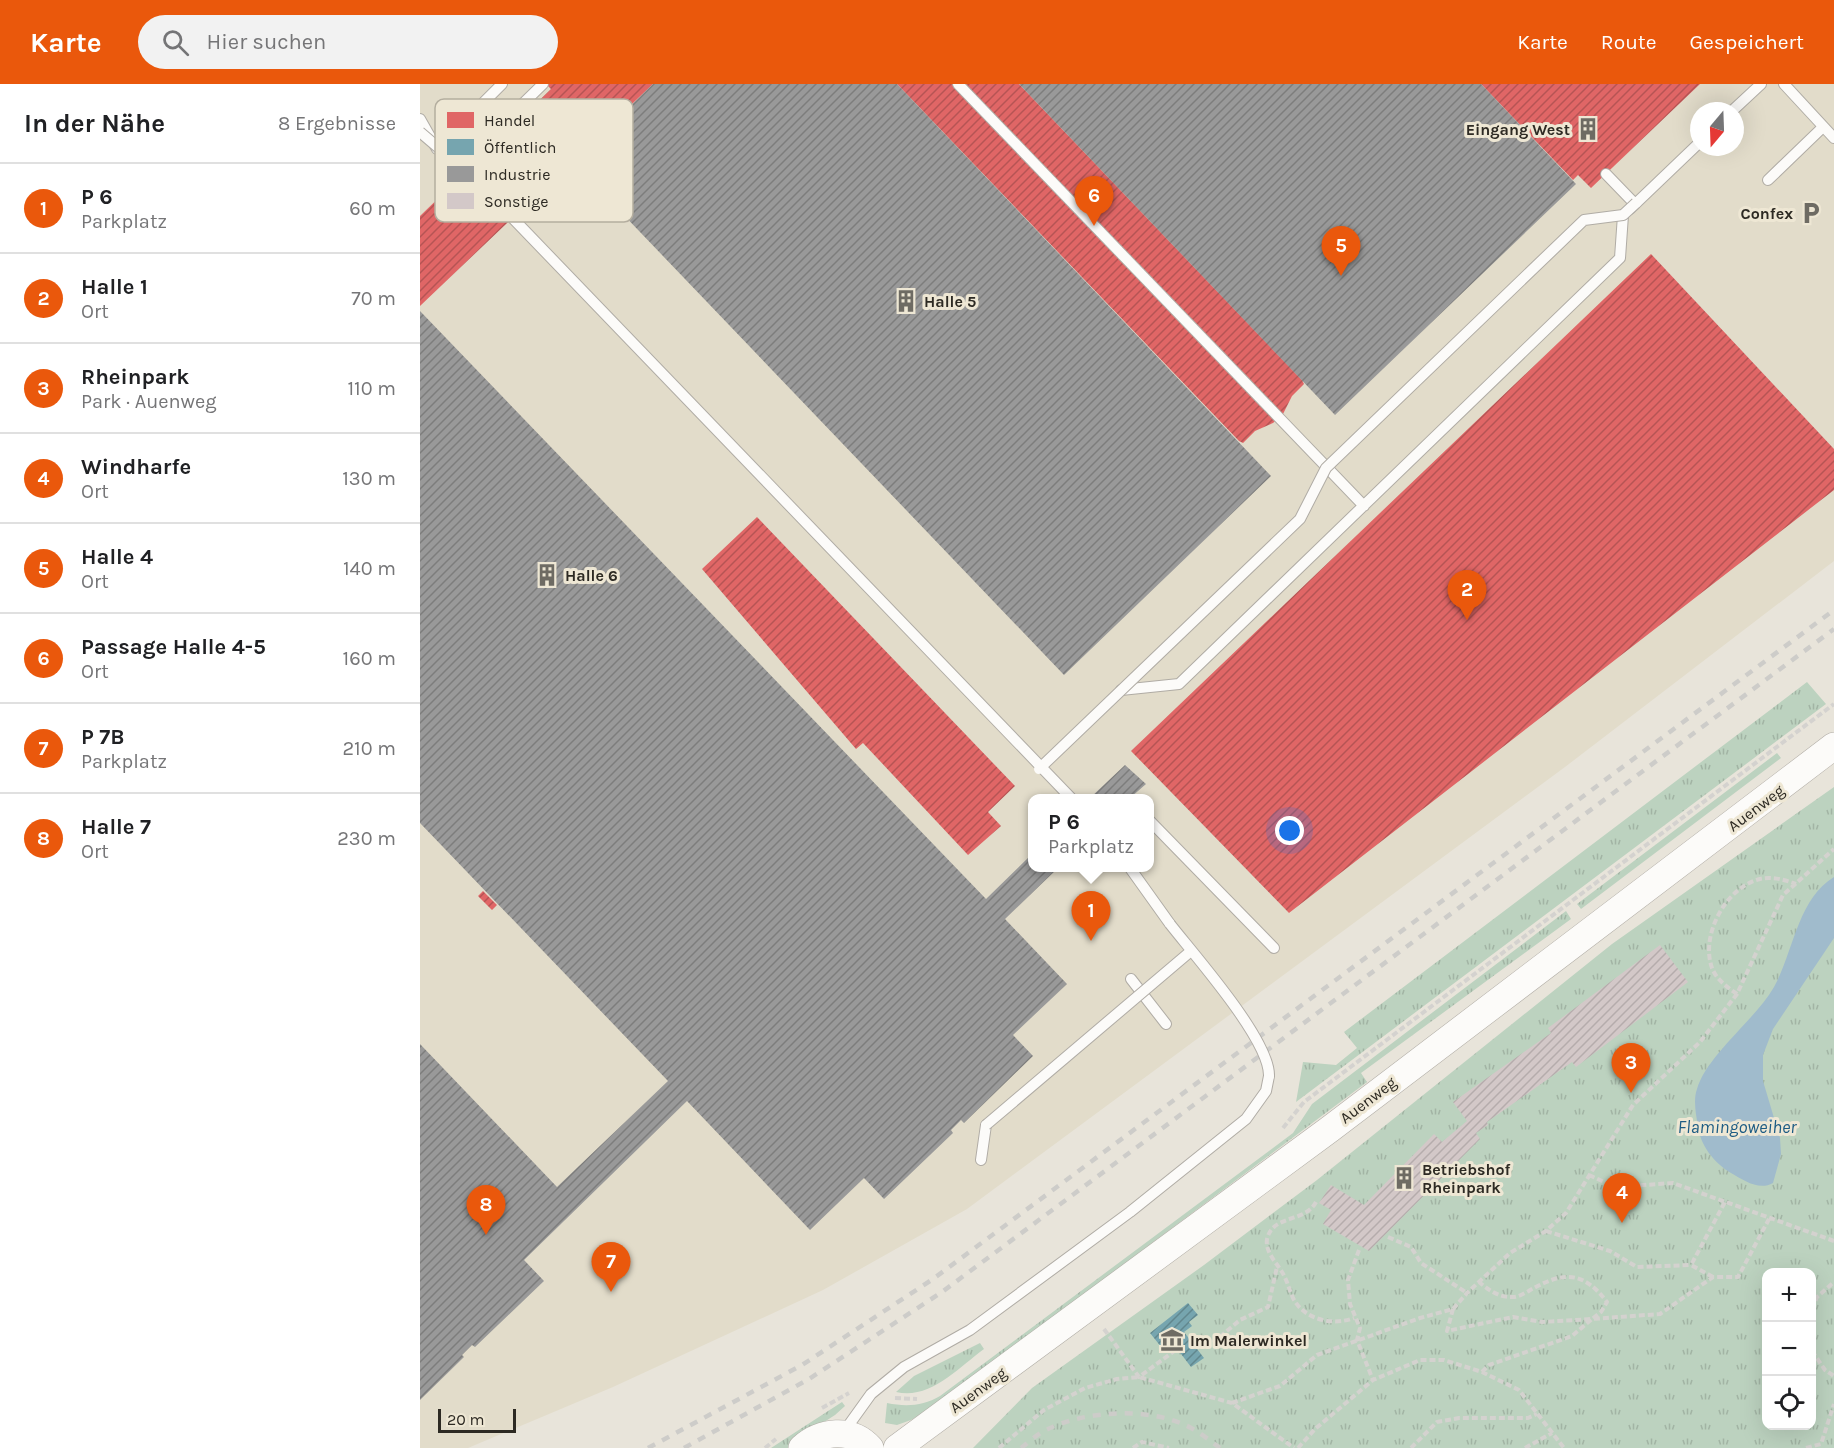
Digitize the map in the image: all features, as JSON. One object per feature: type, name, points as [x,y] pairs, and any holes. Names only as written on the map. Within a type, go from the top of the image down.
[{"type":"street","name":"Auenweg","points":[[897,1448],[1089,1309],[1793,780],[1834,746]]},
{"type":"street","points":[[791,1442],[828,1433],[843,1433],[864,1441],[870,1448]]},
{"type":"lane","points":[[487,99],[502,84]]},
{"type":"lane","points":[[528,99],[543,84]]},
{"type":"lane","points":[[958,84],[1364,506]]},
{"type":"lane","points":[[1741,102],[1760,84]]},
{"type":"lane","points":[[1784,84],[1834,138]]},
{"type":"lane","points":[[420,119],[435,147]]},
{"type":"lane","points":[[1768,180],[1823,127]]},
{"type":"lane","points":[[420,132],[435,148]]},
{"type":"lane","points":[[420,139],[435,148]]},
{"type":"lane","points":[[1039,769],[1303,514],[1325,468],[1584,221],[1623,215],[1690,151]]},
{"type":"lane","points":[[516,222],[1039,769],[1303,514],[1326,468],[1584,220],[1623,215],[1690,151]]},
{"type":"lane","points":[[1606,174],[1635,204]]},
{"type":"lane","points":[[1121,690],[1179,684],[1620,258],[1623,215]]},
{"type":"lane","points":[[516,222],[1039,769],[1067,794]]},
{"type":"lane","points":[[1154,826],[1274,948]]},
{"type":"lane","points":[[843,1433],[871,1394],[904,1366],[970,1330],[1130,1212],[1246,1119],[1266,1091],[1270,1065],[1256,1036],[1134,872]]},
{"type":"lane","points":[[981,1160],[986,1125],[1191,951]]},
{"type":"lane","points":[[1131,979],[1167,1024]]},
{"type":"path","points":[[1282,1129],[1304,1102],[1834,704]]},
{"type":"path","points":[[1713,1277],[1660,1314],[1542,1322],[1513,1317],[1447,1331],[1453,1310],[1467,1293],[1510,1253],[1546,1231],[1566,1213],[1633,1105],[1700,1042],[1737,994],[1753,954],[1783,896],[1834,849]]},
{"type":"path","points":[[1737,994],[1722,984],[1712,967],[1709,940],[1717,918],[1729,899],[1744,885],[1761,878],[1783,879],[1796,884]]},
{"type":"path","points":[[1589,1175],[1616,1187],[1651,1182],[1673,1183],[1834,1241]]},
{"type":"path","points":[[1316,1202],[1307,1214],[1279,1223],[1272,1229],[1267,1246],[1294,1300],[1302,1309],[1329,1322],[1344,1322],[1354,1318]]},
{"type":"path","points":[[1691,1265],[1725,1202]]},
{"type":"path","points":[[1546,1231],[1563,1239],[1610,1251],[1637,1267],[1691,1265],[1713,1277],[1738,1277],[1769,1219]]},
{"type":"path","points":[[1388,1236],[1411,1247],[1421,1263],[1467,1293]]},
{"type":"path","points":[[1359,1250],[1348,1280],[1354,1318],[1360,1328],[1357,1340],[1373,1380]]},
{"type":"path","points":[[1196,1347],[1210,1345],[1240,1320],[1268,1308],[1278,1266]]},
{"type":"path","points":[[1479,1282],[1502,1296],[1515,1298],[1560,1276],[1581,1278],[1607,1302],[1602,1312],[1572,1336],[1489,1365],[1482,1372]]},
{"type":"path","points":[[1816,1299],[1834,1282]]},
{"type":"path","points":[[1089,1309],[1139,1377]]},
{"type":"path","points":[[1232,1403],[1280,1386],[1317,1355],[1420,1318],[1453,1310]]},
{"type":"path","points":[[1139,1377],[1177,1349]]},
{"type":"path","points":[[1816,1357],[1825,1370],[1834,1376]]},
{"type":"path","points":[[999,1448],[1044,1410],[1085,1389],[1117,1379],[1139,1377],[1232,1403],[1296,1448],[1373,1380],[1420,1360],[1444,1360],[1482,1372],[1519,1390],[1564,1448]]},
{"type":"path","points":[[816,1413],[843,1395],[857,1390],[901,1400],[924,1399]]},
{"type":"path","points":[[1806,1448],[1822,1446],[1834,1404]]},
{"type":"path","points":[[1411,1448],[1437,1422],[1459,1418],[1528,1418],[1537,1414]]},
{"type":"path","points":[[1526,1448],[1552,1433]]},
{"type":"path","points":[[765,1448],[791,1442]]},
{"type":"path","points":[[1133,1448],[1142,1442],[1169,1448]]},
{"type":"shaded area","points":[[420,84],[1834,84],[1834,561],[1565,767],[967,1209],[823,1290],[613,1387],[468,1448],[420,1448]]},
{"type":"green space","points":[[1807,682],[1826,704],[1296,1102],[1303,1062],[1336,1065],[1357,1048],[1344,1032]]},
{"type":"green space","points":[[1777,753],[1781,758],[1581,909],[1577,904]]},
{"type":"green space","points":[[1834,787],[1834,1448],[973,1448],[1032,1388],[1204,1265],[1317,1180],[1612,944]]},
{"type":"green space","points":[[1566,911],[1571,919],[1361,1073],[1367,1082],[937,1404],[911,1420],[897,1425],[885,1423],[887,1403],[914,1405],[940,1396],[1293,1133],[1312,1104]]},
{"type":"green space","points":[[980,1343],[984,1349],[943,1381],[920,1391],[896,1392],[914,1376]]},
{"type":"green space","points":[[842,1402],[845,1406],[835,1415],[793,1442],[788,1448],[771,1448]]},
{"type":"water","name":"Flamingoweiher","points":[[1834,877],[1834,938],[1773,1029],[1763,1055],[1763,1081],[1780,1138],[1781,1154],[1773,1183],[1757,1185],[1725,1169],[1709,1153],[1699,1133],[1695,1107],[1696,1093],[1702,1076],[1711,1063],[1774,987],[1804,912],[1822,887]]},
{"type":"building: Handel","points":[[546,84],[653,84],[633,103],[633,99],[541,99],[551,89]]},
{"type":"building: Handel","points":[[897,84],[1019,84],[1302,380],[1304,384],[1292,396],[1283,414],[1273,423],[1255,431],[1243,443],[1239,441]]},
{"type":"building: Handel","name":"Eingang West","points":[[1481,84],[1700,84],[1591,188],[1578,175],[1573,180]]},
{"type":"building: Handel","points":[[435,201],[435,222],[508,222],[420,306],[420,216]]},
{"type":"building: Handel","points":[[1651,254],[1834,449],[1834,490],[1289,913],[1131,751]]},
{"type":"building: Handel","points":[[757,517],[1015,786],[988,812],[1001,826],[968,855],[863,743],[856,749],[702,569]]},
{"type":"building: Handel","points":[[483,891],[497,905],[492,910],[478,896]]},
{"type":"building: Öffentlich","name":"Im Malerwinkel","points":[[1188,1303],[1198,1315],[1189,1322],[1192,1326],[1184,1332],[1204,1358],[1191,1367],[1175,1346],[1166,1353],[1150,1333]]},
{"type":"building: Industrie","name":"Halle 5","points":[[653,84],[897,84],[1271,476],[1064,675],[630,222],[633,222],[633,104]]},
{"type":"building: Industrie","points":[[1019,84],[1481,84],[1576,184],[1335,415]]},
{"type":"building: Industrie","name":"Halle 6","points":[[420,311],[986,899],[1028,858],[1028,872],[1054,872],[1005,919],[1067,984],[1013,1035],[1033,1056],[964,1123],[961,1120],[951,1130],[953,1133],[884,1199],[864,1178],[810,1230],[687,1101],[524,1260],[544,1281],[475,1347],[472,1345],[462,1355],[464,1357],[420,1400],[420,1044],[557,1187],[668,1081],[420,823]]},
{"type":"building: Industrie","points":[[1125,765],[1146,784],[1135,794],[1094,794]]},
{"type":"building: Sonstige","points":[[1660,945],[1688,982],[1576,1067],[1572,1062],[1487,1122],[1488,1125],[1476,1133],[1480,1139],[1369,1251],[1323,1224],[1331,1210],[1319,1203],[1331,1185],[1364,1205],[1434,1134],[1442,1142],[1467,1121],[1453,1102],[1551,1033],[1548,1028]]},
{"type":"railway","points":[[648,1448],[802,1365],[933,1279],[1834,610]]},
{"type":"railway","points":[[684,1448],[809,1379],[942,1292],[1834,629]]},
{"type":"railway","points":[[1021,1448],[1041,1433],[1063,1423],[1097,1415],[1116,1414],[1169,1419],[1194,1430],[1220,1448]]},
{"type":"place","name":"Eingang West","points":[[1588,129]]},
{"type":"place","name":"Confex","points":[[1811,213]]},
{"type":"place","name":"Passage Halle 4-5","points":[[1094,226]]},
{"type":"place","name":"Halle 4","points":[[1341,276]]},
{"type":"place","name":"Halle 5","points":[[906,301]]},
{"type":"place","name":"Halle 6","points":[[547,575]]},
{"type":"place","name":"Halle 1","points":[[1467,620]]},
{"type":"place","name":"P 6","points":[[1091,941]]},
{"type":"place","name":"Rheinpark","points":[[1631,1093]]},
{"type":"place","name":"Betriebshof Rheinpark","points":[[1404,1178]]},
{"type":"place","name":"Windharfe","points":[[1622,1223]]},
{"type":"place","name":"Halle 7","points":[[486,1235]]},
{"type":"place","name":"P 7B","points":[[611,1292]]},
{"type":"place","name":"Im Malerwinkel","points":[[1172,1340]]}]
